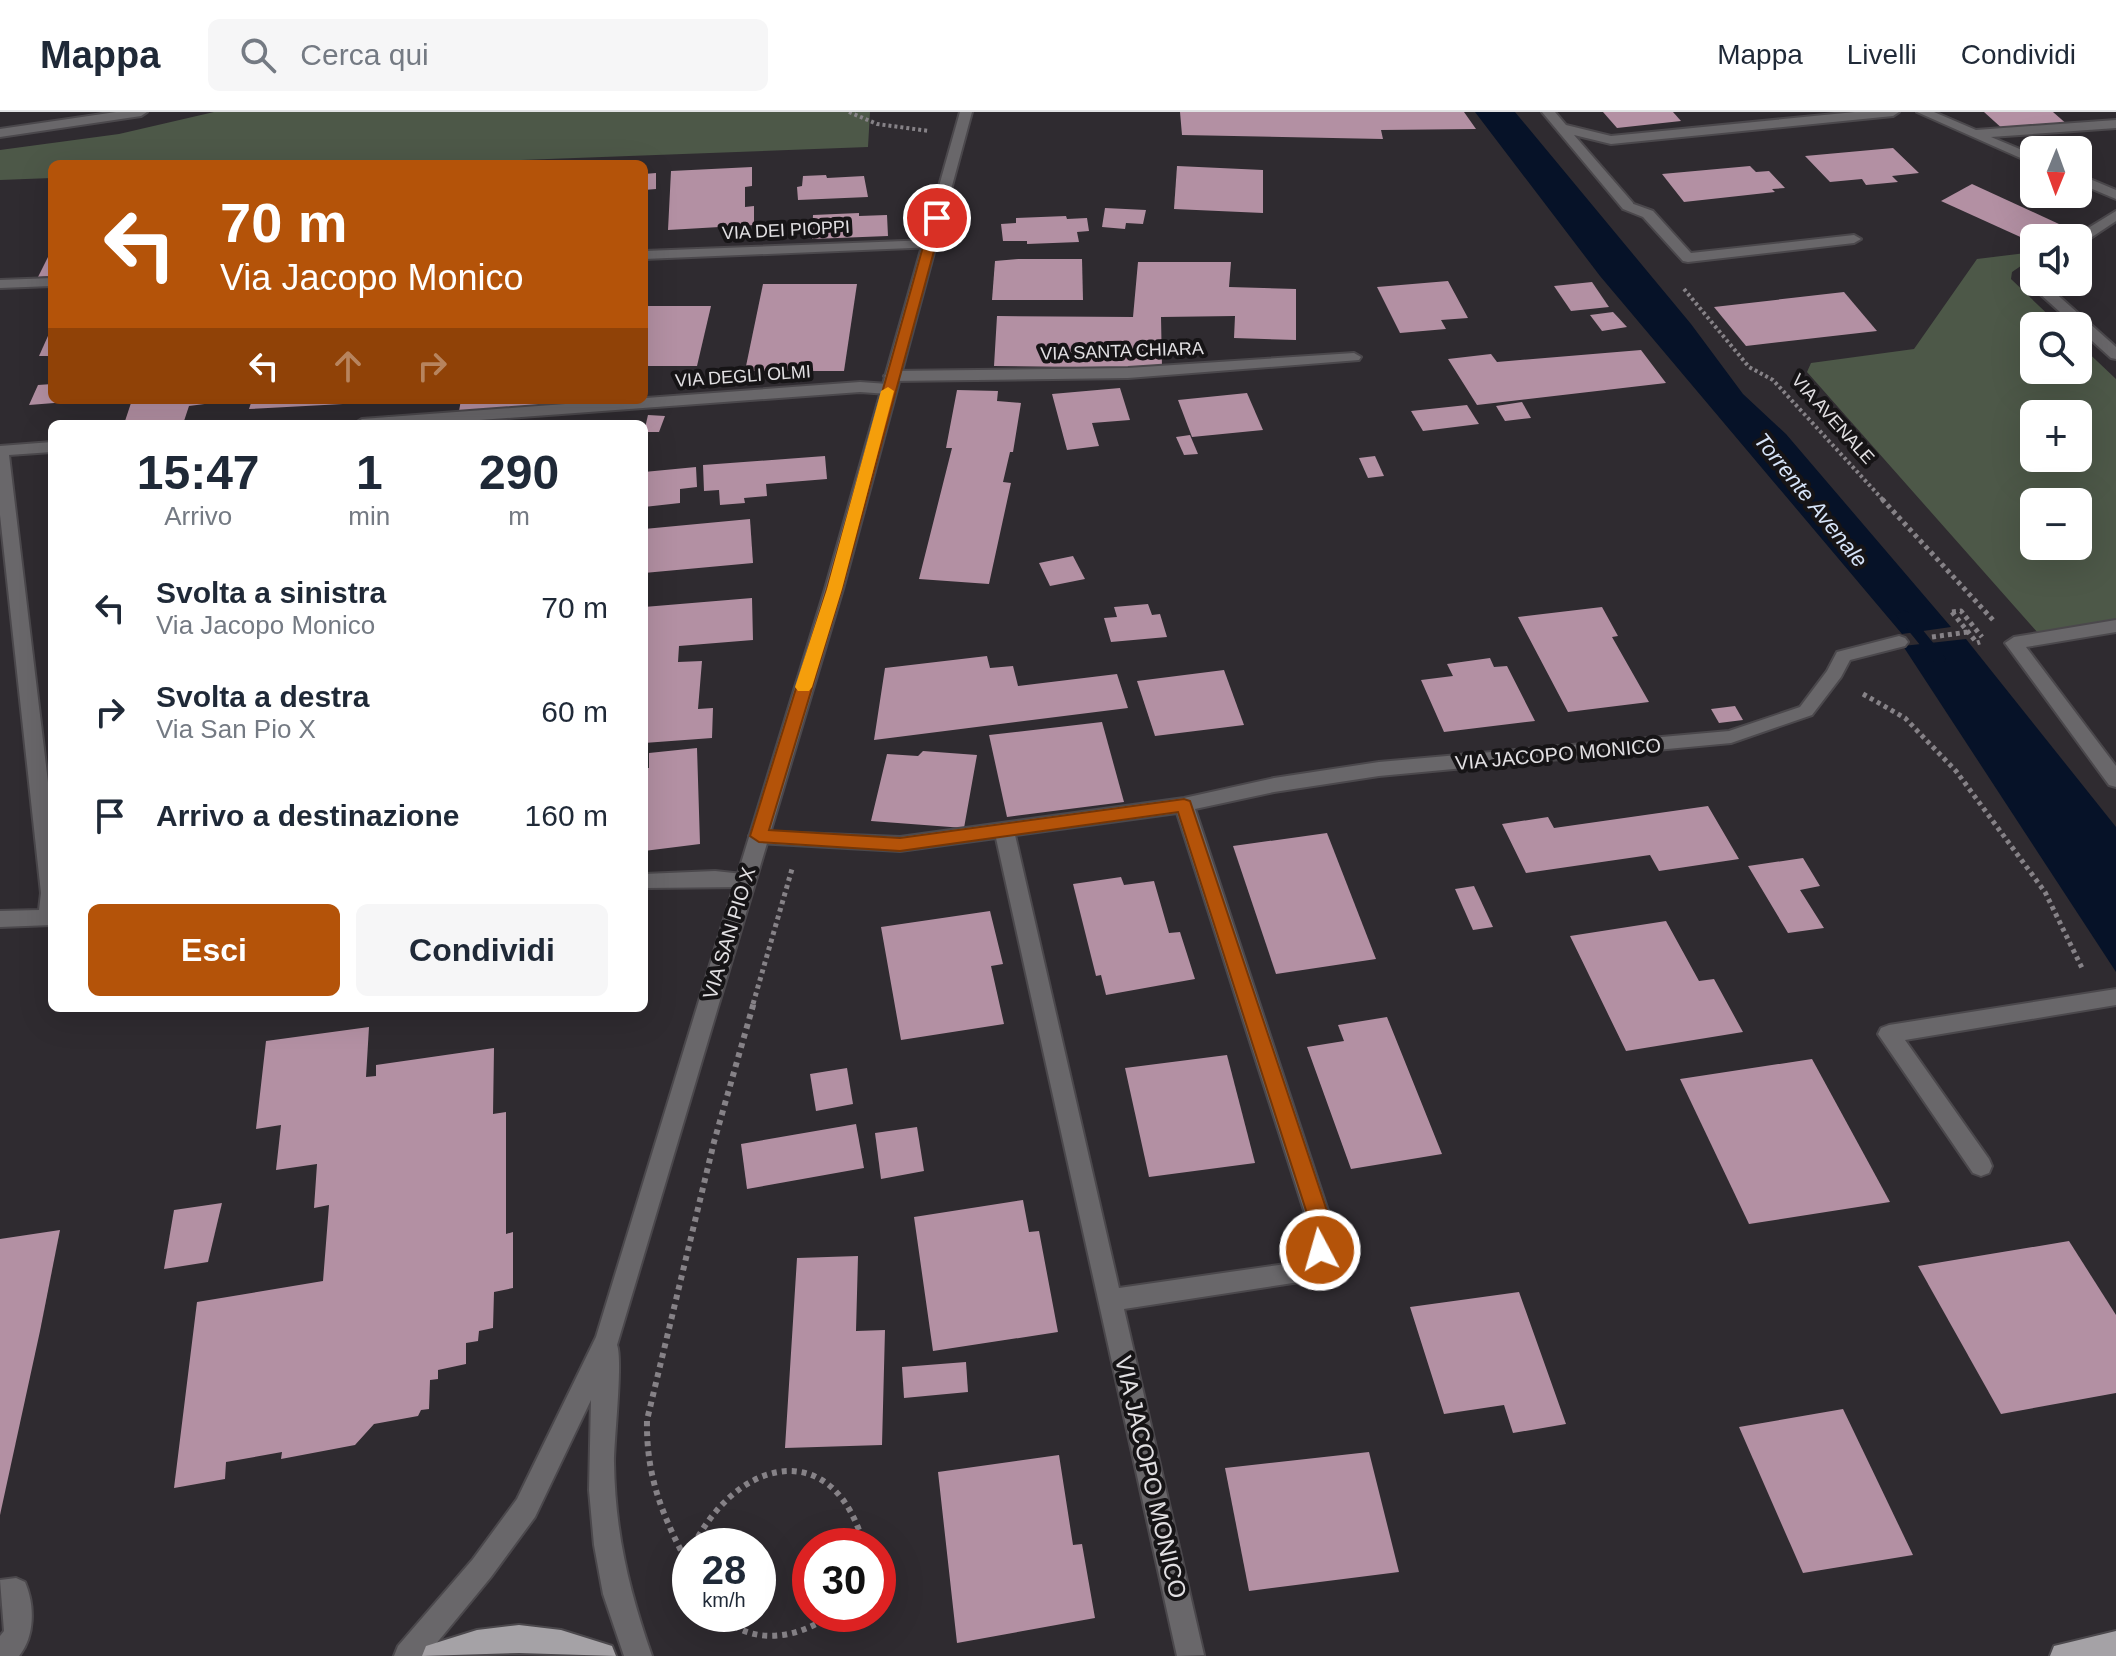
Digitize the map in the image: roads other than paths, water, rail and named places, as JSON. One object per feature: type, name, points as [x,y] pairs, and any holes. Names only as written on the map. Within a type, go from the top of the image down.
[{"type":"main road","points":[[436,1656],[472,1644],[518,1638],[562,1642],[602,1656]]},
{"type":"main road","points":[[2064,1656],[2116,1645]]},
{"type":"street","points":[[0,133],[141,112]]},
{"type":"street","name":"VIA SAN PIO X","points":[[408,1656],[482,1568],[526,1508],[608,1338],[834,589],[966,112]]},
{"type":"street","points":[[1548,112],[1628,206],[1648,214],[1688,258],[1854,239]]},
{"type":"street","points":[[1561,128],[1611,140],[1893,112]]},
{"type":"street","points":[[1923,112],[2020,154]]},
{"type":"street","points":[[1975,134],[2116,124]]},
{"type":"street","points":[[2092,184],[2116,195]]},
{"type":"street","points":[[2092,231],[2116,215]]},
{"type":"street","name":"VIA DEI PIOPPI","points":[[648,255],[930,244]]},
{"type":"street","points":[[0,284],[48,282]]},
{"type":"street","points":[[2050,296],[2116,355]]},
{"type":"street","name":"VIA SANTA CHIARA","points":[[890,382],[1128,373],[1354,357]]},
{"type":"street","name":"VIA DEGLI OLMI","points":[[648,403],[860,387],[890,382]]},
{"type":"street","name":"VIA DEGLI OLMI","points":[[416,420],[631,404]]},
{"type":"street","points":[[48,447],[1,451],[48,866]]},
{"type":"street","points":[[2116,626],[2014,643],[2116,780]]},
{"type":"street","name":"VIA JACOPO MONICO","points":[[759,836],[900,844],[1184,805],[1274,785],[1379,769],[1731,737],[1806,711],[1843,656],[1899,642]]},
{"type":"street","points":[[1111,1300],[1306,1271],[1320,1250],[1320,1223],[1184,805]]},
{"type":"street","name":"VIA JACOPO MONICO","points":[[1004,832],[1190,1655]]},
{"type":"street","points":[[648,881],[745,880]]},
{"type":"street","points":[[0,919],[48,917]]},
{"type":"street","points":[[1981,1166],[1889,1034],[2116,997]]},
{"type":"street","name":"VIA SAN PIO X","points":[[608,1338],[599,1472],[611,1573],[638,1656]]},
{"type":"street","points":[[0,1593],[16,1591],[18,1636],[1,1656]]},
{"type":"water","points":[[1475,112],[1515,112],[1691,324],[1743,394],[1786,434],[1951,627],[1902,634],[1600,276]]},
{"type":"water","points":[[1966,639],[2116,827],[2116,972],[1903,646]]},
{"type":"waterway","name":"Torrente Avenale","points":[[1903,615],[1939,659]]}]
